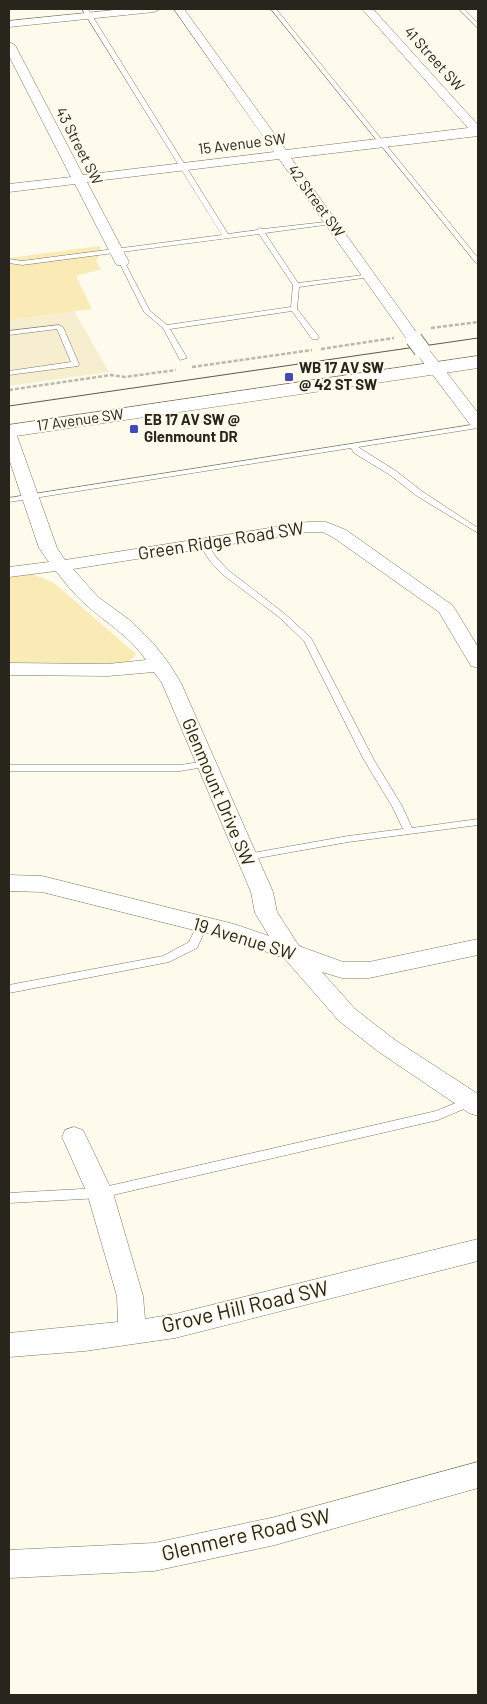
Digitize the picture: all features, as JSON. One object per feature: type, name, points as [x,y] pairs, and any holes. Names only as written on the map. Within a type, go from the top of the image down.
[{"type":"main road","name":"17 Avenue SW","points":[[9,431],[478,362]]},
{"type":"street","points":[[9,24],[87,12],[154,9]]},
{"type":"street","name":"42 Street SW","points":[[178,9],[370,275],[420,339],[435,368],[446,379],[478,425]]},
{"type":"street","name":"41 Street SW","points":[[366,9],[478,131]]},
{"type":"street","name":"43 Street SW","points":[[9,45],[122,262]]},
{"type":"street","name":"15 Avenue SW","points":[[9,188],[478,131]]},
{"type":"street","name":"Glenmount Drive SW","points":[[9,436],[48,548],[60,565],[92,601],[124,625],[147,648],[171,683],[262,892],[266,913],[292,953],[347,1015],[388,1046],[476,1102]]},
{"type":"street","name":"Green Ridge Road SW","points":[[9,572],[97,561],[308,527],[326,528],[340,534],[446,609],[478,662]]},
{"type":"street","points":[[9,670],[108,670],[160,665]]},
{"type":"street","name":"19 Avenue SW","points":[[9,883],[42,884],[110,900],[202,926],[234,932],[342,970],[369,970],[478,947]]},
{"type":"street","points":[[74,1137],[100,1193],[130,1296],[132,1332]]},
{"type":"street","name":"Grove Hill Road SW","points":[[9,1345],[85,1339],[175,1326],[478,1250]]},
{"type":"street","name":"Glenmere Road SW","points":[[9,1564],[154,1557],[275,1531],[478,1475]]},
{"type":"lane","points":[[273,9],[478,262]]},
{"type":"lane","points":[[461,9],[478,26]]},
{"type":"lane","points":[[87,12],[224,235]]},
{"type":"lane","points":[[9,261],[22,263],[260,230],[332,222]]},
{"type":"lane","points":[[260,230],[296,285],[294,309],[314,337]]},
{"type":"lane","points":[[122,262],[148,312],[166,327],[183,358]]},
{"type":"lane","points":[[296,285],[370,275]]},
{"type":"lane","points":[[166,327],[294,309]]},
{"type":"lane","points":[[9,333],[59,327],[75,364],[9,373]]},
{"type":"lane","points":[[9,500],[478,425]]},
{"type":"lane","points":[[353,446],[357,451],[393,473],[420,494],[478,532]]},
{"type":"lane","points":[[203,544],[211,558],[234,581],[256,595],[299,629],[308,640],[409,832]]},
{"type":"lane","points":[[9,768],[180,768],[207,764]]},
{"type":"lane","points":[[247,857],[339,840],[478,822]]},
{"type":"lane","points":[[9,989],[165,959],[193,946],[202,926]]},
{"type":"lane","points":[[9,1198],[100,1193],[438,1115],[476,1102]]},
{"type":"path","points":[[420,339],[478,322]]},
{"type":"path","points":[[192,368],[396,338]]},
{"type":"path","points":[[9,390],[111,375],[125,377],[182,369]]},
{"type":"shaded area","points":[[100,246],[100,255],[96,261],[101,269],[76,276],[92,309],[9,320],[9,258]]},
{"type":"shaded area","points":[[74,311],[109,372],[9,386],[9,320]]},
{"type":"shaded area","points":[[31,573],[54,583],[136,654],[132,659],[124,663],[9,663],[9,578]]},
{"type":"tram line","points":[[9,406],[478,338]]},
{"type":"place","name":"WB 17 AV SW @ 42 ST SW","points":[[289,377]]},
{"type":"place","name":"EB 17 AV SW @ Glenmount DR","points":[[134,429]]}]
